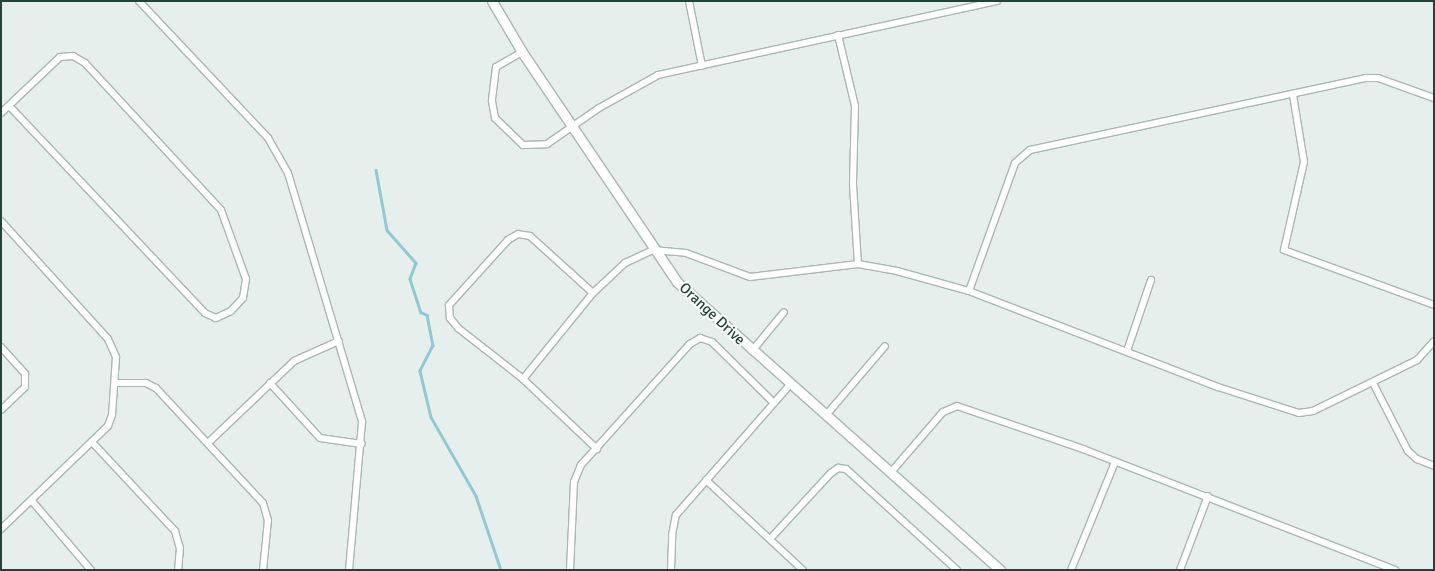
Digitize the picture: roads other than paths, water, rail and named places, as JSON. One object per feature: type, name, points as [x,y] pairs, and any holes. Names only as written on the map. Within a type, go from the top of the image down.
[{"type":"street","points":[[139,1],[268,138],[281,157],[361,413],[362,444],[349,570]]},
{"type":"street","name":"Orange Drive","points":[[492,1],[522,52],[653,250],[689,295],[892,471],[1000,570]]},
{"type":"street","points":[[689,1],[702,66]]},
{"type":"street","points":[[522,52],[496,67],[492,101],[496,118],[523,145],[546,144],[641,83],[658,75],[997,1]]},
{"type":"street","points":[[838,36],[855,106],[853,185],[858,264]]},
{"type":"street","points":[[1,112],[60,57],[73,56],[85,63],[220,210],[246,279],[242,298],[231,311],[216,318],[205,313],[9,106]]},
{"type":"street","points":[[969,291],[1020,156],[1030,150],[1378,78],[1434,98]]},
{"type":"street","points":[[1293,95],[1304,162],[1284,250],[1434,306]]},
{"type":"street","points":[[1,221],[108,339],[116,357],[110,421],[92,442],[1,529]]},
{"type":"street","points":[[593,294],[530,236],[518,234],[508,240],[449,305],[450,318],[458,328],[523,379],[597,449]]},
{"type":"street","points":[[523,379],[593,294],[625,263],[653,250],[686,254],[739,274],[759,278],[858,264],[969,291],[1218,387],[1299,413],[1313,411],[1417,360],[1434,341]]},
{"type":"street","points":[[1127,351],[1151,280]]},
{"type":"street","points":[[752,351],[784,312]]},
{"type":"street","points":[[570,570],[574,482],[581,465],[690,344],[700,338],[712,342],[773,402]]},
{"type":"street","points":[[209,442],[270,383],[298,359],[339,341]]},
{"type":"street","points":[[827,414],[885,346]]},
{"type":"street","points":[[1,347],[25,374],[24,387],[1,410]]},
{"type":"street","points":[[115,383],[152,385],[209,442],[266,508],[263,570]]},
{"type":"street","points":[[270,383],[320,438],[362,444]]},
{"type":"street","points":[[1373,383],[1408,451],[1417,459],[1434,466]]},
{"type":"street","points":[[671,570],[672,535],[676,515],[790,384]]},
{"type":"street","points":[[892,471],[943,412],[957,406],[1208,496],[1395,570]]},
{"type":"street","points":[[92,442],[174,531],[180,548],[178,570]]},
{"type":"street","points":[[1071,570],[1115,462]]},
{"type":"street","points":[[770,539],[831,473],[838,468],[846,469],[956,570]]},
{"type":"street","points":[[706,480],[803,570]]},
{"type":"street","points":[[1180,570],[1208,496]]},
{"type":"street","points":[[32,501],[91,570]]},
{"type":"waterway","points":[[376,170],[387,230],[416,263],[410,279],[421,312],[427,315],[433,345],[420,371],[431,417],[476,496],[501,570]]}]
